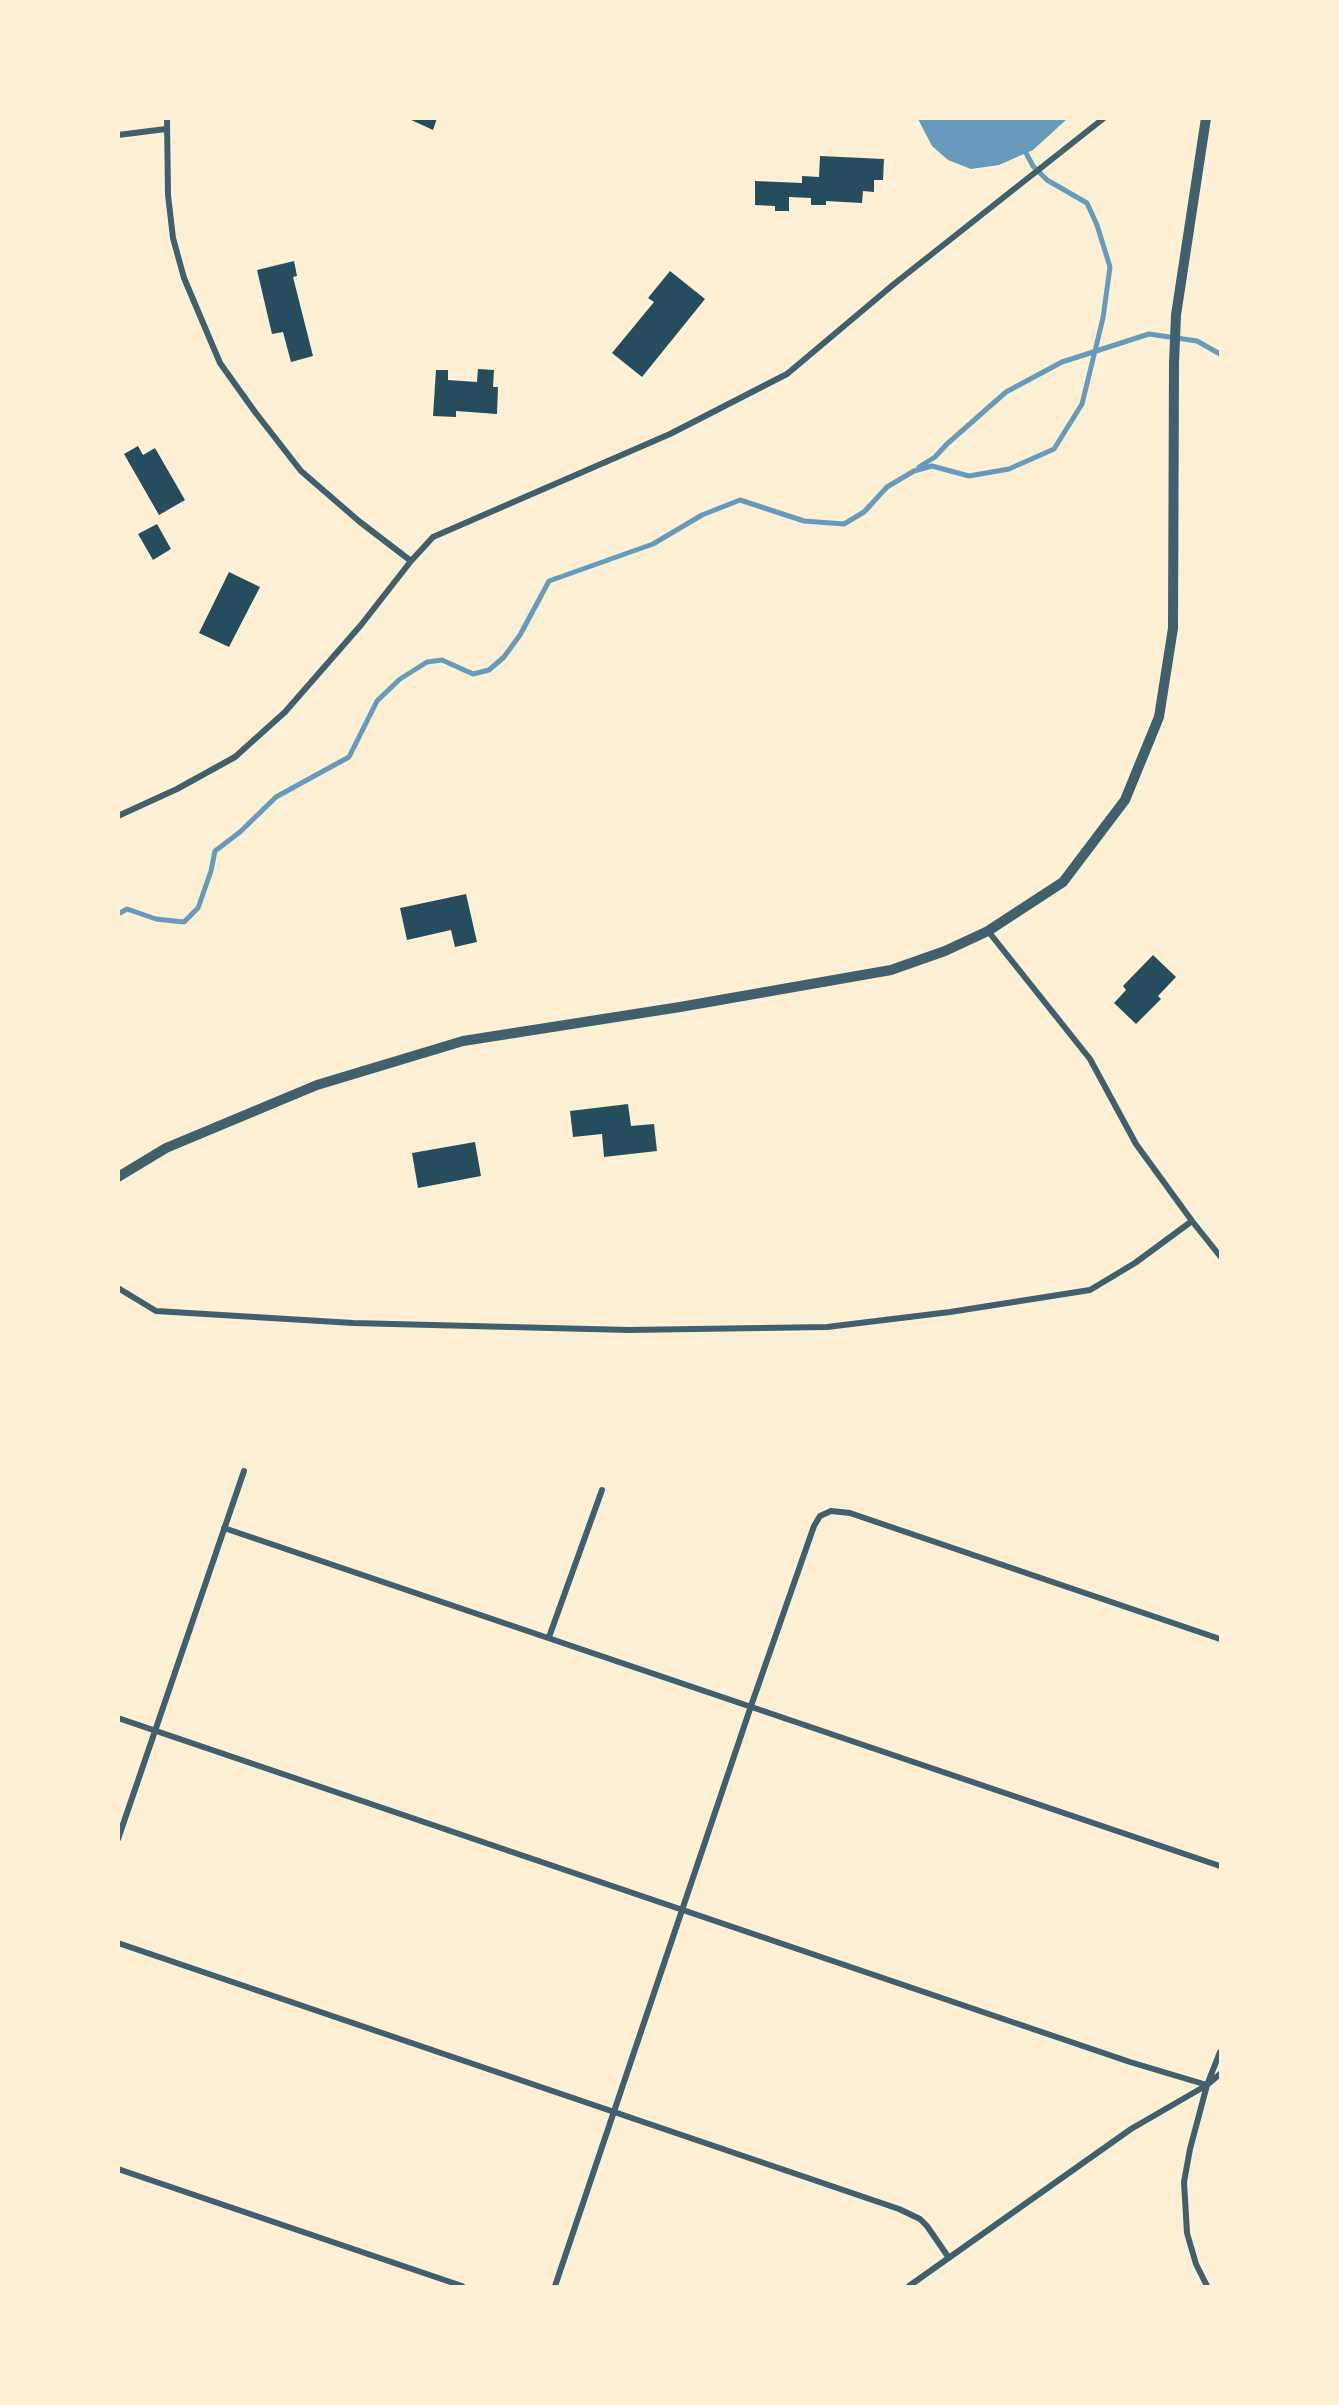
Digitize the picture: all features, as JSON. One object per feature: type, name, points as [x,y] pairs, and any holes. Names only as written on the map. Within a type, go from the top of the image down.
[{"type":"street","points":[[167,118],[168,195],[173,238],[184,278],[220,363],[301,471],[360,522],[411,561]]},
{"type":"street","points":[[118,816],[177,789],[235,757],[285,712],[361,625],[411,561],[433,537],[670,434],[787,374],[894,284],[1104,118]]},
{"type":"street","points":[[118,1177],[166,1148],[317,1085],[463,1041],[680,1007],[891,970],[945,951],[988,932],[1063,882],[1125,800],[1159,717],[1173,628],[1176,315],[1206,118]]},
{"type":"street","points":[[118,135],[166,129]]},
{"type":"street","points":[[988,932],[1090,1059],[1137,1144],[1192,1221],[1221,1256]]},
{"type":"street","points":[[118,1288],[156,1311],[353,1323],[629,1330],[827,1327],[950,1312],[1090,1290],[1135,1263],[1192,1221]]},
{"type":"street","points":[[118,1839],[244,1471]]},
{"type":"street","points":[[549,1637],[602,1490]]},
{"type":"street","points":[[555,2286],[751,1706],[814,1526],[825,1512],[850,1513],[1221,1639]]},
{"type":"street","points":[[224,1528],[1221,1866]]},
{"type":"street","points":[[118,1718],[1130,2062],[1207,2085]]},
{"type":"street","points":[[118,1943],[908,2212],[927,2226],[949,2258]]},
{"type":"street","points":[[1207,2286],[1191,2248],[1183,2198],[1190,2149],[1207,2085],[1221,2052]]},
{"type":"street","points":[[909,2286],[1131,2129],[1207,2085],[1221,2074]]},
{"type":"street","points":[[118,2169],[462,2286]]},
{"type":"water","points":[[918,119],[1067,119],[1033,150],[999,165],[971,169],[948,160],[932,146]]},
{"type":"building","points":[[407,118],[437,118],[433,130]]},
{"type":"building","points":[[820,156],[884,159],[883,180],[874,180],[874,192],[863,191],[862,203],[826,201],[826,205],[811,205],[811,198],[789,197],[789,211],[775,211],[775,206],[755,205],[755,181],[802,183],[802,176],[819,177]]},
{"type":"building","points":[[294,261],[297,276],[293,277],[313,356],[291,362],[283,332],[272,334],[257,270]]},
{"type":"building","points":[[670,271],[705,299],[642,377],[612,353],[654,302],[648,298]]},
{"type":"building","points":[[478,369],[494,370],[493,387],[498,387],[497,414],[456,411],[456,417],[433,416],[436,370],[448,370],[448,380],[477,382]]},
{"type":"building","points":[[138,446],[143,455],[155,448],[185,500],[159,515],[124,454]]},
{"type":"building","points":[[157,524],[171,549],[153,560],[138,534]]},
{"type":"building","points":[[229,572],[260,587],[229,647],[199,633]]},
{"type":"building","points":[[466,894],[477,942],[455,947],[451,930],[407,940],[400,908]]},
{"type":"building","points":[[1153,955],[1176,977],[1158,996],[1161,999],[1136,1024],[1114,1003],[1126,990],[1123,986]]},
{"type":"building","points":[[628,1104],[631,1126],[654,1124],[657,1151],[604,1157],[602,1134],[573,1137],[570,1111]]},
{"type":"building","points":[[475,1142],[481,1176],[418,1188],[412,1153]]},
{"type":"waterway","points":[[118,914],[127,909],[156,919],[184,922],[198,908],[211,871],[215,851],[240,832],[276,797],[349,757],[377,701],[400,679],[427,662],[442,660],[473,674],[489,670],[504,657],[520,635],[549,581],[653,544],[702,515],[740,500],[804,521],[844,524],[864,512],[887,487],[914,471],[932,466],[969,476],[1009,469],[1054,449],[1082,404],[1103,318],[1110,267],[1097,225],[1087,203],[1047,180],[1033,166],[1026,153]]},
{"type":"waterway","points":[[919,467],[935,457],[1006,392],[1062,362],[1149,334],[1197,341],[1220,354]]}]
